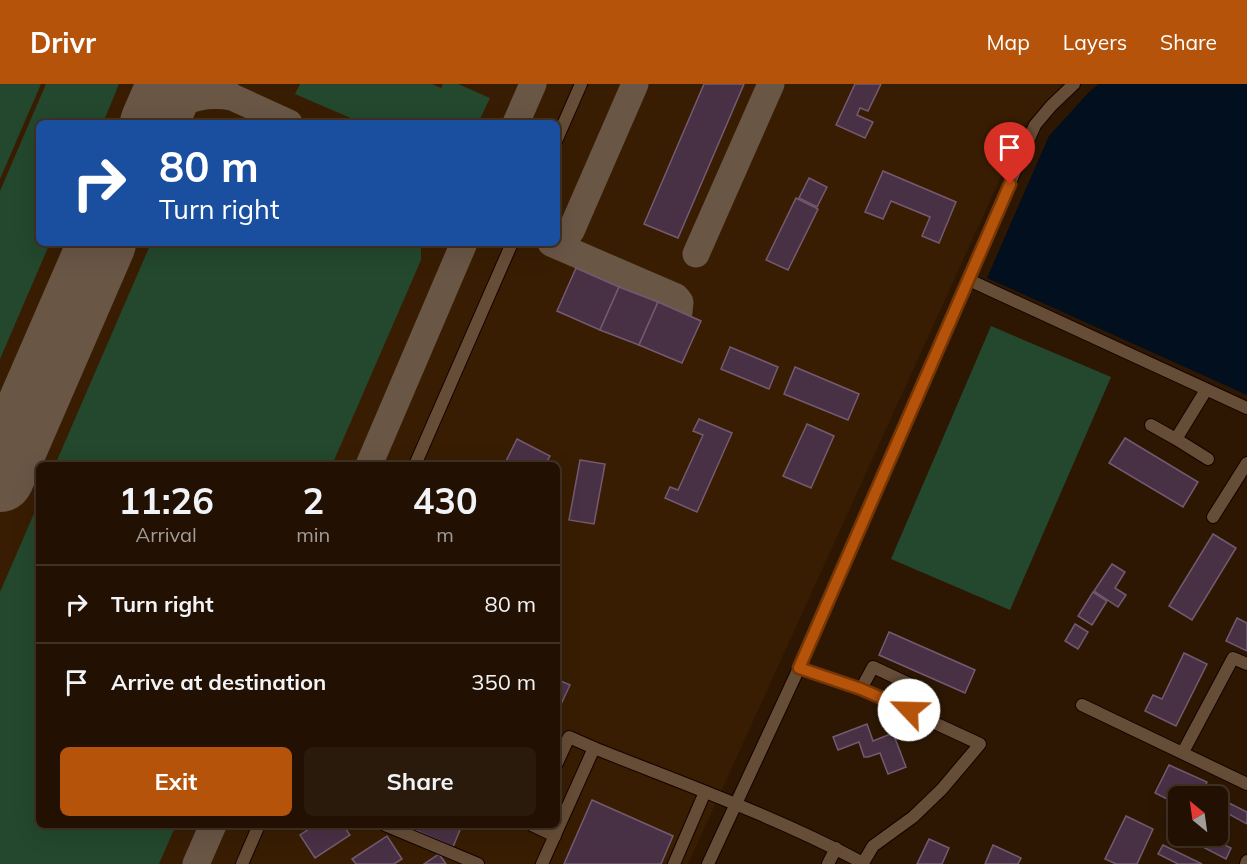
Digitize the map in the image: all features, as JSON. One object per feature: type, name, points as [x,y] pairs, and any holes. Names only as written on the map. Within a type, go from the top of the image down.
[{"type":"street","points":[[560,132],[581,84]]},
{"type":"street","points":[[708,864],[799,668],[1035,125],[1074,84]]},
{"type":"street","points":[[416,462],[511,246]]},
{"type":"street","points":[[969,280],[1247,408]]},
{"type":"street","points":[[1176,439],[1206,390]]},
{"type":"street","points":[[1151,425],[1208,459]]},
{"type":"street","points":[[1213,517],[1247,463]]},
{"type":"street","points":[[1183,752],[1233,658],[1247,664]]},
{"type":"street","points":[[861,689],[873,667],[920,689],[909,710]]},
{"type":"street","points":[[560,756],[569,737],[735,804],[865,863],[873,846],[913,818],[942,789],[980,744],[861,689],[799,668]]},
{"type":"street","points":[[1082,705],[1247,784]]},
{"type":"street","points":[[560,825],[594,748]]},
{"type":"street","points":[[674,864],[705,792]]},
{"type":"street","points":[[242,864],[258,828]]},
{"type":"street","points":[[392,828],[478,864]]},
{"type":"street","points":[[538,828],[555,836]]},
{"type":"street","points":[[542,864],[559,828]]},
{"type":"street","points":[[828,864],[836,848]]},
{"type":"shaded area","points":[[0,84],[1066,84],[1025,124],[688,864],[0,864]]},
{"type":"green space","points":[[0,84],[41,84],[0,179]]},
{"type":"green space","points":[[46,84],[119,84],[104,120],[36,120],[36,246],[49,246],[0,359],[0,191]]},
{"type":"green space","points":[[300,84],[432,84],[441,88],[443,84],[458,84],[490,98],[479,120],[355,120],[295,94]]},
{"type":"green space","points":[[150,246],[421,246],[421,260],[333,462],[56,462]]},
{"type":"green space","points":[[991,326],[1111,377],[1010,610],[891,559]]},
{"type":"green space","points":[[36,509],[36,828],[175,828],[159,864],[0,864],[0,592]]},
{"type":"water","points":[[1099,84],[1247,84],[1247,395],[987,278],[1049,136]]},
{"type":"building","points":[[704,84],[744,84],[678,238],[644,224]]},
{"type":"building","points":[[855,84],[881,84],[868,111],[860,108],[857,115],[873,122],[865,138],[836,125]]},
{"type":"building","points":[[883,171],[956,202],[939,243],[922,236],[930,217],[891,201],[883,219],[865,212]]},
{"type":"building","points":[[809,178],[827,187],[817,207],[799,198]]},
{"type":"building","points":[[796,198],[818,209],[788,270],[766,260]]},
{"type":"building","points":[[576,268],[619,287],[600,330],[557,311]]},
{"type":"building","points":[[619,287],[658,302],[639,345],[600,330]]},
{"type":"building","points":[[658,302],[701,321],[682,363],[639,345]]},
{"type":"building","points":[[730,347],[778,367],[769,389],[721,369]]},
{"type":"building","points":[[795,367],[859,394],[848,420],[784,394]]},
{"type":"building","points":[[699,419],[732,433],[697,512],[665,498],[670,487],[678,490],[703,435],[693,431]]},
{"type":"building","points":[[807,424],[834,436],[811,488],[783,476]]},
{"type":"building","points":[[1125,438],[1198,482],[1183,507],[1109,463]]},
{"type":"building","points":[[517,439],[550,456],[547,462],[506,462]]},
{"type":"building","points":[[580,460],[605,464],[594,524],[569,520]]},
{"type":"building","points":[[1213,534],[1236,548],[1192,620],[1169,606]]},
{"type":"building","points":[[1112,564],[1125,572],[1115,588],[1126,595],[1118,607],[1094,591]]},
{"type":"building","points":[[1093,592],[1107,601],[1092,625],[1078,616]]},
{"type":"building","points":[[1237,618],[1247,623],[1247,651],[1226,641]]},
{"type":"building","points":[[1075,624],[1088,632],[1078,649],[1065,641]]},
{"type":"building","points":[[889,632],[975,670],[965,693],[879,655]]},
{"type":"building","points":[[1184,653],[1207,664],[1176,726],[1145,711],[1153,695],[1162,699]]},
{"type":"building","points":[[560,681],[570,685],[560,706]]},
{"type":"building","points":[[867,724],[873,741],[893,733],[906,767],[888,774],[880,753],[864,757],[859,742],[838,750],[833,737]]},
{"type":"building","points":[[1169,765],[1207,782],[1205,786],[1168,786],[1168,800],[1155,793]]},
{"type":"building","points":[[592,800],[673,836],[661,864],[564,864]]},
{"type":"building","points":[[1229,803],[1247,812],[1247,824],[1228,814]]},
{"type":"building","points":[[1126,816],[1153,829],[1137,864],[1116,864],[1105,859]]},
{"type":"building","points":[[310,828],[345,828],[350,835],[315,858],[300,835]]},
{"type":"building","points":[[411,828],[461,828],[453,847]]},
{"type":"building","points":[[387,836],[402,859],[394,864],[356,864],[352,859]]},
{"type":"building","points":[[929,839],[949,848],[942,864],[917,864]]},
{"type":"building","points":[[993,845],[1021,858],[1018,864],[985,864]]},
{"type":"building","points":[[1163,845],[1202,864],[1178,864],[1158,854]]},
{"type":"building","points":[[1201,846],[1231,848],[1226,859]]},
{"type":"building","points":[[439,854],[446,864],[424,864]]},
{"type":"taxiway","points":[[148,84],[153,101],[151,120]]},
{"type":"taxiway","points":[[517,120],[533,84]]},
{"type":"taxiway","points":[[560,240],[566,238],[571,231],[635,84]]},
{"type":"taxiway","points":[[696,254],[771,84]]},
{"type":"taxiway","points":[[219,86],[232,97],[282,120]]},
{"type":"taxiway","points":[[159,120],[181,103],[190,100],[210,96],[232,97]]},
{"type":"taxiway","points":[[370,462],[463,246]]},
{"type":"taxiway","points":[[558,246],[676,297],[680,302],[679,312]]},
{"type":"taxiway","points":[[196,864],[212,828]]},
{"type":"runway","points":[[155,120],[171,84]]},
{"type":"runway","points":[[0,478],[101,246]]},
{"type":"route","points":[[909,710],[861,689],[799,668],[1010,184]]}]
